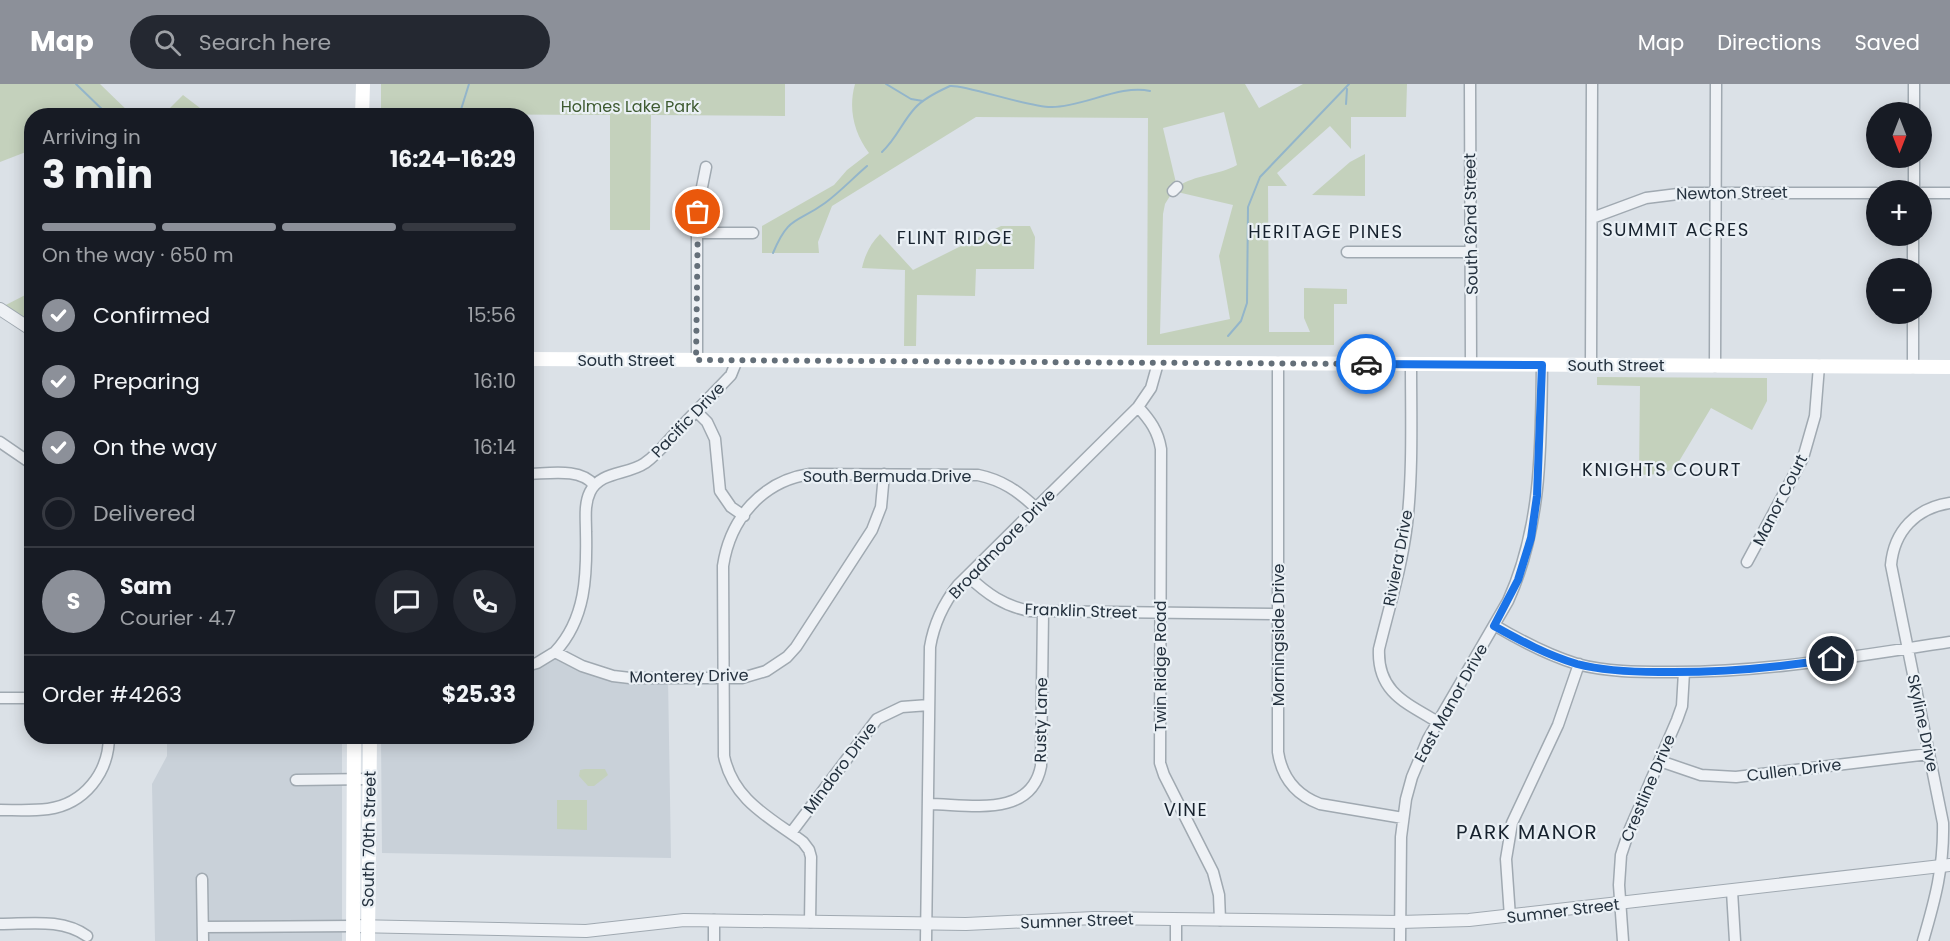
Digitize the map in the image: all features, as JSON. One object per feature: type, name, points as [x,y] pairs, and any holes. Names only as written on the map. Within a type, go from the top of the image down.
[{"type":"main road","points":[[362,108],[363,84]]},
{"type":"main road","name":"South Street","points":[[534,359],[1950,367]]},
{"type":"main road","name":"South 70th Street","points":[[353,941],[354,744]]},
{"type":"main road","name":"South 70th Street","points":[[368,941],[370,744]]},
{"type":"street","name":"South 62nd Street","points":[[1470,84],[1471,364]]},
{"type":"street","points":[[1591,365],[1592,84]]},
{"type":"street","points":[[1715,366],[1716,84]]},
{"type":"street","points":[[1914,84],[1914,102]]},
{"type":"street","points":[[696,360],[696,232],[700,193],[706,167]]},
{"type":"street","name":"Newton Street","points":[[1592,218],[1646,198],[1686,192],[1866,193]]},
{"type":"street","points":[[1932,193],[1950,193]]},
{"type":"street","points":[[696,232],[753,232]]},
{"type":"street","points":[[1347,252],[1472,252]]},
{"type":"street","points":[[0,309],[24,325]]},
{"type":"street","points":[[1913,324],[1913,367]]},
{"type":"street","name":"Pacific Drive","points":[[594,485],[608,476],[627,472],[645,464],[731,375],[737,360]]},
{"type":"street","name":"Broadmoore Drive","points":[[926,941],[930,647],[936,622],[950,595],[1138,407],[1151,388],[1158,363]]},
{"type":"street","name":"Morningside Drive","points":[[1278,363],[1279,762],[1288,781],[1304,797],[1320,804],[1403,818]]},
{"type":"street","name":"Riviera Drive","points":[[1411,364],[1411,465],[1407,526],[1379,649],[1379,659],[1383,679],[1396,695],[1438,722]]},
{"type":"street","name":"East Manor Drive","points":[[1400,941],[1403,818],[1412,777],[1419,757],[1518,580],[1531,538],[1537,496],[1542,365]]},
{"type":"street","name":"Manor Court","points":[[1747,562],[1803,458],[1815,416],[1819,366]]},
{"type":"street","name":"Twin Ridge Road","points":[[1138,407],[1157,432],[1161,449],[1160,763],[1213,872],[1219,896],[1220,920]]},
{"type":"street","points":[[696,411],[707,422],[715,439],[720,491],[731,507],[744,516]]},
{"type":"street","points":[[0,442],[24,458]]},
{"type":"street","points":[[534,474],[577,474],[586,477],[594,485],[585,508],[586,564],[582,601],[567,636],[555,652],[534,663]]},
{"type":"street","name":"South Bermuda Drive","points":[[810,922],[811,857],[806,845],[742,796],[729,776],[724,756],[723,566],[729,543],[744,516],[763,493],[773,485],[795,476],[810,474],[968,474],[987,477],[1012,488],[1036,508]]},
{"type":"street","name":"Monterey Drive","points":[[555,652],[582,666],[613,676],[630,678],[742,678],[766,671],[787,657],[796,647],[872,530],[881,507],[884,474]]},
{"type":"street","name":"Skyline Drive","points":[[1923,941],[1946,865],[1942,823],[1892,575],[1892,555],[1901,531],[1909,522],[1933,506],[1950,503]]},
{"type":"street","name":"Franklin Street","points":[[968,576],[988,595],[1001,603],[1043,612],[1278,614]]},
{"type":"street","name":"Rusty Lane","points":[[928,804],[1007,804],[1025,795],[1035,783],[1041,766],[1043,612]]},
{"type":"street","points":[[1494,626],[1538,650],[1579,664],[1629,672],[1735,671],[1770,668],[1950,642]]},
{"type":"street","points":[[1510,917],[1506,859],[1512,823],[1558,725],[1579,664]]},
{"type":"street","name":"Crestline Drive","points":[[1623,941],[1619,870],[1625,840],[1682,706],[1684,672]]},
{"type":"street","points":[[0,698],[24,698]]},
{"type":"street","name":"Mindoro Drive","points":[[791,833],[877,719],[902,707],[929,705]]},
{"type":"street","points":[[0,810],[49,809],[62,806],[80,796],[88,790],[102,771],[107,759],[108,744]]},
{"type":"street","name":"Cullen Drive","points":[[1660,760],[1701,775],[1736,777],[1929,754]]},
{"type":"street","points":[[296,780],[369,779]]},
{"type":"street","name":"Sumner Street","points":[[202,927],[368,926],[569,936],[671,921],[714,920],[1009,923],[1094,918],[1401,922],[1510,917],[1946,865]]},
{"type":"street","points":[[202,879],[203,941]]},
{"type":"street","points":[[1732,891],[1735,941]]},
{"type":"street","points":[[1176,919],[1176,941]]},
{"type":"street","points":[[714,920],[714,941]]},
{"type":"street","points":[[0,924],[63,925],[77,929],[87,936]]},
{"type":"shaded area","points":[[555,652],[596,672],[668,678],[671,858],[382,853],[381,744],[534,744],[534,662]]},
{"type":"shaded area","points":[[167,744],[342,744],[342,941],[155,941],[152,784],[167,756]]},
{"type":"green space","points":[[0,84],[100,84],[125,108],[24,108],[24,153],[0,162]]},
{"type":"green space","name":"Holmes Lake Park","points":[[381,84],[785,84],[785,116],[651,115],[650,230],[610,230],[610,115],[534,115],[534,108],[381,108]]},
{"type":"green space","points":[[855,84],[1245,84],[1259,108],[1303,84],[1407,84],[1406,117],[1351,117],[1351,149],[1330,126],[1277,173],[1287,186],[1268,186],[1269,332],[1310,332],[1304,318],[1304,288],[1347,289],[1347,304],[1334,304],[1334,345],[1147,345],[1148,118],[976,117],[832,206],[818,242],[819,253],[762,253],[762,226],[834,185],[847,170],[869,153],[856,129],[852,112]],"holes":[[[1224,112],[1237,165],[1177,187],[1163,128]],[[1173,191],[1233,205],[1219,256],[1230,319],[1160,334],[1163,214],[1165,204]]]},
{"type":"green space","points":[[183,95],[200,108],[170,108]]},
{"type":"green space","points":[[1365,154],[1365,196],[1312,195],[1350,162]]},
{"type":"green space","points":[[1001,226],[1030,226],[1035,237],[1034,269],[976,269],[975,296],[917,295],[916,346],[904,346],[905,270],[862,268],[868,250],[876,238],[880,234],[913,270]]},
{"type":"green space","points":[[24,296],[24,325],[0,308]]},
{"type":"green space","points":[[1597,377],[1767,378],[1767,401],[1752,430],[1711,408],[1675,468],[1662,474],[1639,475],[1640,386],[1597,385]]},
{"type":"green space","points":[[605,769],[608,775],[594,786],[588,786],[579,776],[580,770]]},
{"type":"green space","points":[[557,800],[587,800],[587,830],[557,829]]},
{"type":"waterway","points":[[76,84],[101,108]]},
{"type":"waterway","points":[[462,108],[469,84]]},
{"type":"waterway","points":[[886,84],[911,99],[923,101]]},
{"type":"waterway","points":[[1228,336],[1241,321],[1247,303],[1248,207],[1260,177],[1349,84]]},
{"type":"waterway","points":[[882,152],[918,105],[950,86],[1052,107],[1076,104],[1114,93],[1150,91]]},
{"type":"waterway","points":[[1346,104],[1347,89]]},
{"type":"waterway","points":[[773,253],[789,226],[825,203],[867,166]]},
{"type":"way so far","points":[[698,212],[696,360],[1366,364]]},
{"type":"district","name":"SUMMIT ACRES","points":[[1676,229]]},
{"type":"district","name":"HERITAGE PINES","points":[[1326,231]]},
{"type":"district","name":"FLINT RIDGE","points":[[955,237]]},
{"type":"district","name":"KNIGHTS COURT","points":[[1662,469]]},
{"type":"district","name":"VINE","points":[[1186,809]]},
{"type":"district","name":"PARK MANOR","points":[[1527,832]]},
{"type":"route","points":[[1366,364],[1542,365],[1537,496],[1531,538],[1518,580],[1494,626],[1538,650],[1579,664],[1606,670],[1629,672],[1735,671],[1832,659]]}]
